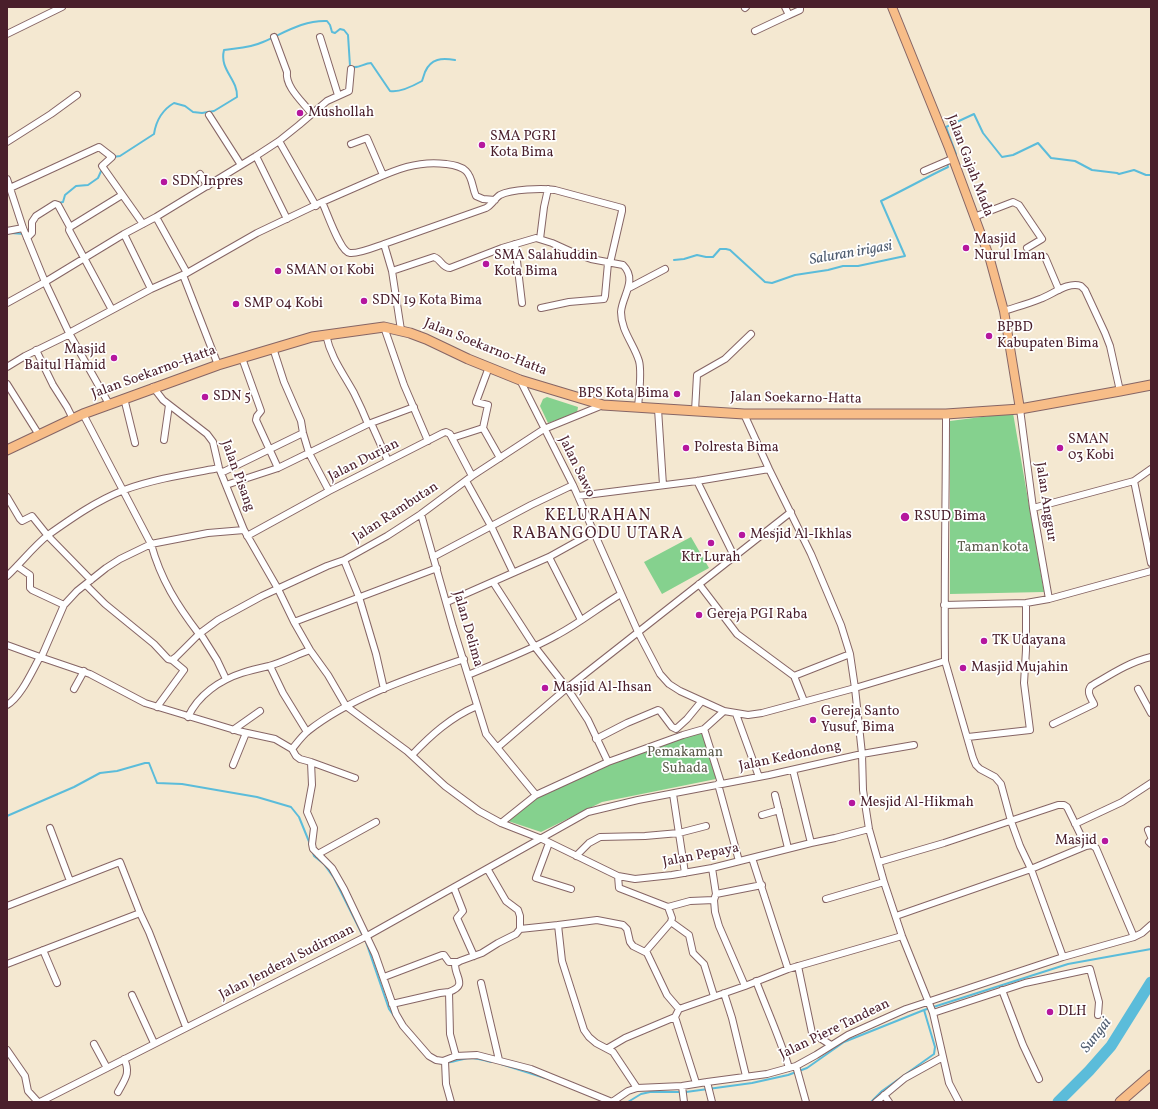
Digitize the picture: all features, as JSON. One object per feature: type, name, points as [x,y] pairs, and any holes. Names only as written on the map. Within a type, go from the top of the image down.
[{"type":"highway","name":"Jalan Soekarno-Hatta","points":[[7,450],[83,414],[218,365],[312,337],[384,327],[401,330],[426,339],[520,380],[603,405],[744,414],[946,414],[1020,409],[1151,385]]},
{"type":"highway","points":[[1120,1102],[1151,1075]]},
{"type":"main road","name":"Jalan Gajah Mada","points":[[892,7],[989,256],[1004,311],[1020,409]]},
{"type":"street","points":[[7,34],[62,7]]},
{"type":"street","points":[[785,7],[789,15]]},
{"type":"street","points":[[755,31],[800,10],[800,7]]},
{"type":"street","points":[[320,36],[338,96]]},
{"type":"street","points":[[274,37],[287,72],[286,77],[289,85],[312,113]]},
{"type":"street","points":[[7,303],[46,282],[124,234],[156,217],[279,141],[326,101],[350,91],[351,69]]},
{"type":"street","points":[[7,142],[51,114],[77,95]]},
{"type":"street","points":[[209,115],[241,165]]},
{"type":"street","points":[[351,144],[368,138],[383,175]]},
{"type":"street","points":[[279,141],[316,206]]},
{"type":"street","points":[[10,188],[99,147],[112,157],[103,168],[143,224]]},
{"type":"street","points":[[256,156],[287,219]]},
{"type":"street","points":[[924,171],[952,159]]},
{"type":"street","points":[[7,367],[151,289],[185,274],[257,233],[383,175],[413,164],[438,162],[452,164],[465,170],[469,174],[473,182],[476,196],[483,199],[495,200]]},
{"type":"street","points":[[200,174],[208,186]]},
{"type":"street","points":[[7,180],[23,229],[46,282],[70,334],[109,404]]},
{"type":"street","points":[[322,202],[341,245],[351,254],[486,208],[492,205],[499,196],[506,193],[534,188],[548,189],[620,207],[622,209],[609,263],[604,299],[569,302],[541,308]]},
{"type":"street","points":[[540,239],[548,189]]},
{"type":"street","points":[[70,227],[122,195]]},
{"type":"street","points":[[974,216],[1013,202],[1019,205],[1042,239],[1027,248]]},
{"type":"street","points":[[27,238],[32,233],[32,222],[36,216],[55,204],[58,205],[70,227],[69,230],[112,310]]},
{"type":"street","points":[[156,217],[185,274],[218,365]]},
{"type":"street","points":[[7,231],[23,229]]},
{"type":"street","points":[[124,234],[151,289]]},
{"type":"street","points":[[392,271],[434,257],[438,258],[444,267],[450,268],[515,244],[540,239],[574,253],[625,266],[630,281],[621,313],[624,331],[639,361],[638,407]]},
{"type":"street","points":[[384,244],[392,271],[401,330]]},
{"type":"street","points":[[515,244],[522,303]]},
{"type":"street","points":[[1045,257],[1059,290]]},
{"type":"street","points":[[629,288],[665,269]]},
{"type":"street","points":[[1004,311],[1042,299],[1059,290],[1076,285],[1083,288],[1110,346],[1120,391]]},
{"type":"street","points":[[384,327],[402,379],[428,441]]},
{"type":"street","points":[[694,411],[697,375],[725,359],[751,334]]},
{"type":"street","points":[[326,335],[329,349],[370,424],[388,461]]},
{"type":"street","points":[[272,348],[284,382],[301,421],[309,453],[330,491]]},
{"type":"street","points":[[36,350],[72,419]]},
{"type":"street","points":[[242,358],[262,411],[257,416],[256,420],[278,468]]},
{"type":"street","points":[[489,367],[476,402],[488,405],[483,428],[500,458]]},
{"type":"street","name":"Jalan Sawo","points":[[520,380],[573,485],[638,632],[660,674],[669,684],[701,702],[724,712],[736,714],[762,713],[855,688],[945,661]]},
{"type":"street","points":[[7,384],[39,435]]},
{"type":"street","name":"Jalan Pisang","points":[[153,388],[162,400],[211,439],[220,471],[244,530],[278,588],[294,622],[310,650],[328,675],[346,706]]},
{"type":"street","points":[[124,398],[135,443]]},
{"type":"street","points":[[164,440],[169,405]]},
{"type":"street","name":"Jalan Rambutan","points":[[172,660],[199,634],[237,608],[327,566],[344,560],[387,536],[421,514],[472,476],[544,429],[603,405]]},
{"type":"street","points":[[226,485],[278,468],[370,424],[414,407]]},
{"type":"street","points":[[658,408],[663,485]]},
{"type":"street","name":"Jalan Anggur","points":[[1020,409],[1033,508],[1050,599]]},
{"type":"street","points":[[83,414],[151,544],[156,562],[168,588],[217,660],[226,679]]},
{"type":"street","points":[[744,414],[811,554],[838,618],[850,654],[862,754],[863,790],[869,829],[884,882],[902,936],[932,1012],[950,1083],[959,1102]]},
{"type":"street","points":[[946,414],[946,565],[944,605],[945,661],[976,765],[984,772],[995,777],[1001,784],[1020,846],[1031,869],[1063,957]]},
{"type":"street","points":[[472,476],[452,438],[483,428]]},
{"type":"street","name":"Jalan Durian","points":[[248,536],[330,491],[445,432],[449,433],[452,438]]},
{"type":"street","points":[[7,576],[48,536],[81,511],[123,490],[159,479],[220,471],[269,450],[303,433]]},
{"type":"street","points":[[578,496],[697,481],[769,469]]},
{"type":"street","points":[[1033,508],[1134,481],[1151,469]]},
{"type":"street","points":[[466,481],[491,526],[513,572]]},
{"type":"street","points":[[697,481],[734,556]]},
{"type":"street","points":[[1134,481],[1151,563]]},
{"type":"street","points":[[433,557],[531,505],[573,485]]},
{"type":"street","points":[[7,497],[22,521],[32,516],[48,536],[91,580]]},
{"type":"street","points":[[498,747],[567,688],[791,512]]},
{"type":"street","name":"Jalan Delima","points":[[421,514],[486,734],[536,795]]},
{"type":"street","points":[[7,705],[11,703],[23,687],[40,658],[64,605],[77,591],[91,580],[120,559],[151,544],[208,533],[244,530]]},
{"type":"street","points":[[447,602],[549,557],[594,532]]},
{"type":"street","points":[[549,557],[581,620]]},
{"type":"street","points":[[344,560],[359,597],[376,654],[384,690]]},
{"type":"street","points":[[17,566],[30,575],[30,588],[32,590],[64,605]]},
{"type":"street","points":[[294,622],[437,568]]},
{"type":"street","points":[[944,605],[1026,603],[1050,599],[1151,571]]},
{"type":"street","points":[[493,582],[535,647],[567,688],[588,720],[596,740],[608,762]]},
{"type":"street","points":[[699,584],[737,634],[794,676],[804,701]]},
{"type":"street","points":[[86,585],[105,604],[184,670],[158,707]]},
{"type":"street","points":[[468,675],[535,647],[558,635],[601,605],[621,594]]},
{"type":"street","points":[[968,738],[1030,730],[1024,684],[1026,603]]},
{"type":"street","points":[[7,645],[40,658],[84,671],[135,698],[158,707],[233,730],[275,739],[292,749],[296,756],[300,759],[355,778]]},
{"type":"street","points":[[188,717],[199,700],[211,689],[226,679],[242,673],[270,666],[310,650]]},
{"type":"street","points":[[794,676],[850,654]]},
{"type":"street","points":[[1053,724],[1094,704],[1088,692],[1091,686],[1135,662],[1151,657]]},
{"type":"street","points":[[292,749],[307,732],[346,706],[464,659]]},
{"type":"street","points":[[270,666],[283,693],[307,732]]},
{"type":"street","points":[[74,689],[84,671]]},
{"type":"street","points":[[1138,689],[1151,713]]},
{"type":"street","points":[[596,740],[627,723],[658,710],[672,727],[676,729],[687,719],[701,702]]},
{"type":"street","name":"Jalan Pepaya","points":[[346,706],[412,755],[445,786],[479,811],[501,823],[542,839],[618,876],[635,878],[685,873],[712,868],[811,842],[835,838],[869,829]]},
{"type":"street","points":[[412,755],[423,743],[445,724],[477,706]]},
{"type":"street","points":[[233,730],[260,711]]},
{"type":"street","points":[[501,823],[536,795],[608,762],[683,734],[704,729],[724,712]]},
{"type":"street","points":[[736,714],[759,777]]},
{"type":"street","points":[[704,729],[720,784],[739,861]]},
{"type":"street","points":[[234,765],[246,733]]},
{"type":"street","name":"Jalan Kedondong","points":[[542,839],[592,811],[638,800],[793,770],[862,754],[914,745]]},
{"type":"street","points":[[311,762],[312,785],[307,812],[314,828],[312,844],[313,849],[332,868],[367,936],[384,977],[396,1014],[403,1026],[429,1056],[436,1060],[445,1061],[456,1056],[478,1055],[499,1060],[531,1069],[612,1102]]},
{"type":"street","points":[[793,770],[811,842]]},
{"type":"street","points":[[1075,824],[1122,802],[1151,784]]},
{"type":"street","points":[[673,794],[685,873]]},
{"type":"street","points":[[775,795],[788,848]]},
{"type":"street","points":[[879,862],[944,843],[1058,805],[1064,805],[1066,807],[1086,846]]},
{"type":"street","points":[[762,815],[779,810]]},
{"type":"street","points":[[318,854],[376,822]]},
{"type":"street","points":[[576,856],[589,843],[600,837],[645,836],[679,833],[706,826]]},
{"type":"street","points":[[50,828],[70,881]]},
{"type":"street","points":[[1148,830],[1151,836]]},
{"type":"street","name":"Jalan Jenderal Sudirman","points":[[39,1102],[367,936],[542,839]]},
{"type":"street","points":[[1151,840],[1149,842],[1151,844]]},
{"type":"street","points":[[549,843],[536,878],[570,890]]},
{"type":"street","points":[[896,916],[1031,869],[1086,846],[1092,845],[1096,848],[1134,937]]},
{"type":"street","points":[[752,858],[788,969]]},
{"type":"street","points":[[7,906],[120,862],[186,1027]]},
{"type":"street","points":[[712,868],[715,912],[719,926],[745,986]]},
{"type":"street","points":[[384,977],[442,955],[444,955],[449,962],[457,962],[482,953],[516,934],[520,929],[520,916],[518,910],[506,901],[488,870]]},
{"type":"street","points":[[618,876],[619,888],[668,907],[762,885]]},
{"type":"street","points":[[826,900],[884,882]]},
{"type":"street","points":[[454,888],[463,911],[457,918],[474,956]]},
{"type":"street","points":[[646,951],[671,922],[672,918],[668,907]]},
{"type":"street","points":[[7,964],[140,913]]},
{"type":"street","points":[[520,929],[597,920],[625,926],[630,942],[633,946],[646,951],[667,995],[679,1009]]},
{"type":"street","points":[[671,922],[689,935],[693,953],[704,964],[714,996]]},
{"type":"street","points":[[558,925],[562,961],[584,1030],[596,1043],[613,1052],[637,1088]]},
{"type":"street","name":"Jalan Piere Tandean","points":[[612,1102],[628,1091],[637,1088],[682,1086],[696,1083],[707,1083],[767,1074],[796,1067],[848,1035],[906,1009],[928,1003],[1063,957],[1134,937],[1142,933],[1151,925]]},
{"type":"street","points":[[696,1083],[676,1016],[679,1009],[788,969],[902,936]]},
{"type":"street","points":[[43,950],[57,983]]},
{"type":"street","points":[[392,1004],[457,989],[459,986],[459,981],[455,967],[457,962]]},
{"type":"street","points":[[798,966],[812,1033],[831,1045]]},
{"type":"street","points":[[932,1012],[1025,983],[1090,969],[1099,1002],[1098,1015]]},
{"type":"street","points":[[756,981],[776,1034],[783,1046],[788,1068]]},
{"type":"street","points":[[481,983],[499,1060]]},
{"type":"street","points":[[1002,990],[1023,1045],[1039,1079]]},
{"type":"street","points":[[449,992],[450,1034],[456,1056]]},
{"type":"street","points":[[724,993],[732,1018],[746,1076]]},
{"type":"street","points":[[132,995],[154,1043]]},
{"type":"street","points":[[608,1048],[625,1038],[676,1016]]},
{"type":"street","points":[[94,1044],[107,1068]]},
{"type":"street","points":[[7,1050],[25,1076],[28,1091],[39,1102]]},
{"type":"street","points":[[876,1102],[905,1078],[943,1057]]},
{"type":"street","points":[[118,1092],[128,1073],[128,1067],[124,1059]]},
{"type":"street","points":[[445,1061],[446,1084],[451,1102]]},
{"type":"street","points":[[796,1067],[806,1102]]},
{"type":"street","points":[[707,1083],[712,1102]]},
{"type":"street","points":[[682,1086],[684,1102]]},
{"type":"street","points":[[884,1095],[889,1102]]},
{"type":"green space","points":[[547,397],[578,407],[577,413],[548,423],[540,406],[543,399]]},
{"type":"green space","name":"Taman kota","points":[[1013,413],[1044,592],[950,594],[950,421]]},
{"type":"green space","points":[[691,537],[709,568],[662,594],[644,562]]},
{"type":"green space","name":"Pemakaman Suhada","points":[[703,731],[716,779],[602,802],[541,832],[508,821],[541,795],[613,762]]},
{"type":"waterway","points":[[113,157],[120,156],[154,134],[160,116],[174,103],[185,106],[193,112],[202,113],[214,111],[237,97],[235,85],[224,63],[224,50],[253,46],[302,25],[318,21],[327,21],[332,32],[335,33],[340,29],[344,30],[348,35],[350,66],[358,67],[371,63],[390,91],[402,90],[422,81],[427,67],[437,60],[455,60]]},
{"type":"waterway","name":"Saluran irigasi","points":[[954,155],[956,154],[946,127],[974,114],[983,133],[1002,157],[1013,155],[1038,143],[1051,158],[1075,161],[1092,170],[1119,174],[1134,170],[1146,175],[1151,175]]},
{"type":"waterway","name":"Saluran irigasi","points":[[674,260],[697,255],[713,257],[720,249],[726,249],[730,250],[765,282],[772,283],[795,275],[843,266],[858,266],[905,256],[881,201],[948,167],[947,163]]},
{"type":"waterway","points":[[58,203],[63,202],[65,195],[76,186],[88,185],[98,178],[102,169]]},
{"type":"waterway","points":[[11,233],[24,234]]},
{"type":"waterway","points":[[7,816],[74,787],[100,773],[117,771],[149,763],[157,783],[182,784],[257,797],[291,807],[299,817],[310,844]]},
{"type":"waterway","points":[[312,850],[314,856],[324,864],[334,878],[363,936]]},
{"type":"waterway","points":[[366,942],[389,1009],[394,1016]]},
{"type":"waterway","points":[[628,1102],[641,1094],[650,1092],[686,1092],[752,1083],[788,1075],[807,1068],[844,1042],[924,1010],[1068,964],[1151,949]]},
{"type":"waterway","name":"Sungai","points":[[1058,1102],[1089,1071],[1111,1046],[1151,982]]},
{"type":"waterway","points":[[871,1102],[882,1091],[934,1054],[935,1047],[924,1010]]},
{"type":"waterway","points":[[431,1060],[445,1063],[469,1058],[491,1062]]},
{"type":"waterway","points":[[501,1064],[545,1078]]},
{"type":"place","name":"Mushollah","points":[[300,113]]},
{"type":"place","name":"SMA PGRI Kota Bima","points":[[482,145]]},
{"type":"place","name":"SDN Inpres","points":[[164,182]]},
{"type":"place","name":"Masjid Nurul Iman","points":[[966,248]]},
{"type":"place","name":"SMA Salahuddin Kota Bima","points":[[486,264]]},
{"type":"place","name":"SMAN 01 Kobi","points":[[278,271]]},
{"type":"place","name":"SDN 19 Kota Bima","points":[[364,301]]},
{"type":"place","name":"SMP 04 Kobi","points":[[236,304]]},
{"type":"place","name":"BPBD Kabupaten Bima","points":[[989,336]]},
{"type":"place","name":"Masjid Baitul Hamid","points":[[114,358]]},
{"type":"place","name":"BPS Kota Bima","points":[[677,394]]},
{"type":"place","name":"SDN 5","points":[[205,397]]},
{"type":"place","name":"Polresta Bima","points":[[686,448]]},
{"type":"place","name":"SMAN 03 Kobi","points":[[1060,448]]},
{"type":"place","name":"RSUD Bima","points":[[905,517]]},
{"type":"place","name":"Mesjid Al-Ikhlas","points":[[742,535]]},
{"type":"place","name":"Ktr Lurah","points":[[711,543]]},
{"type":"place","name":"Gereja PGI Raba","points":[[699,615]]},
{"type":"place","name":"TK Udayana","points":[[984,641]]},
{"type":"place","name":"Masjid Mujahin","points":[[963,668]]},
{"type":"place","name":"Masjid Al-Ihsan","points":[[545,688]]},
{"type":"place","name":"Gereja Santo Yusuf, Bima","points":[[813,720]]},
{"type":"place","name":"Mesjid Al-Hikmah","points":[[852,803]]},
{"type":"place","name":"Masjid","points":[[1105,841]]},
{"type":"place","name":"DLH","points":[[1050,1012]]},
{"type":"district","name":"KELURAHAN RABANGODU UTARA","points":[[598,526]]}]
